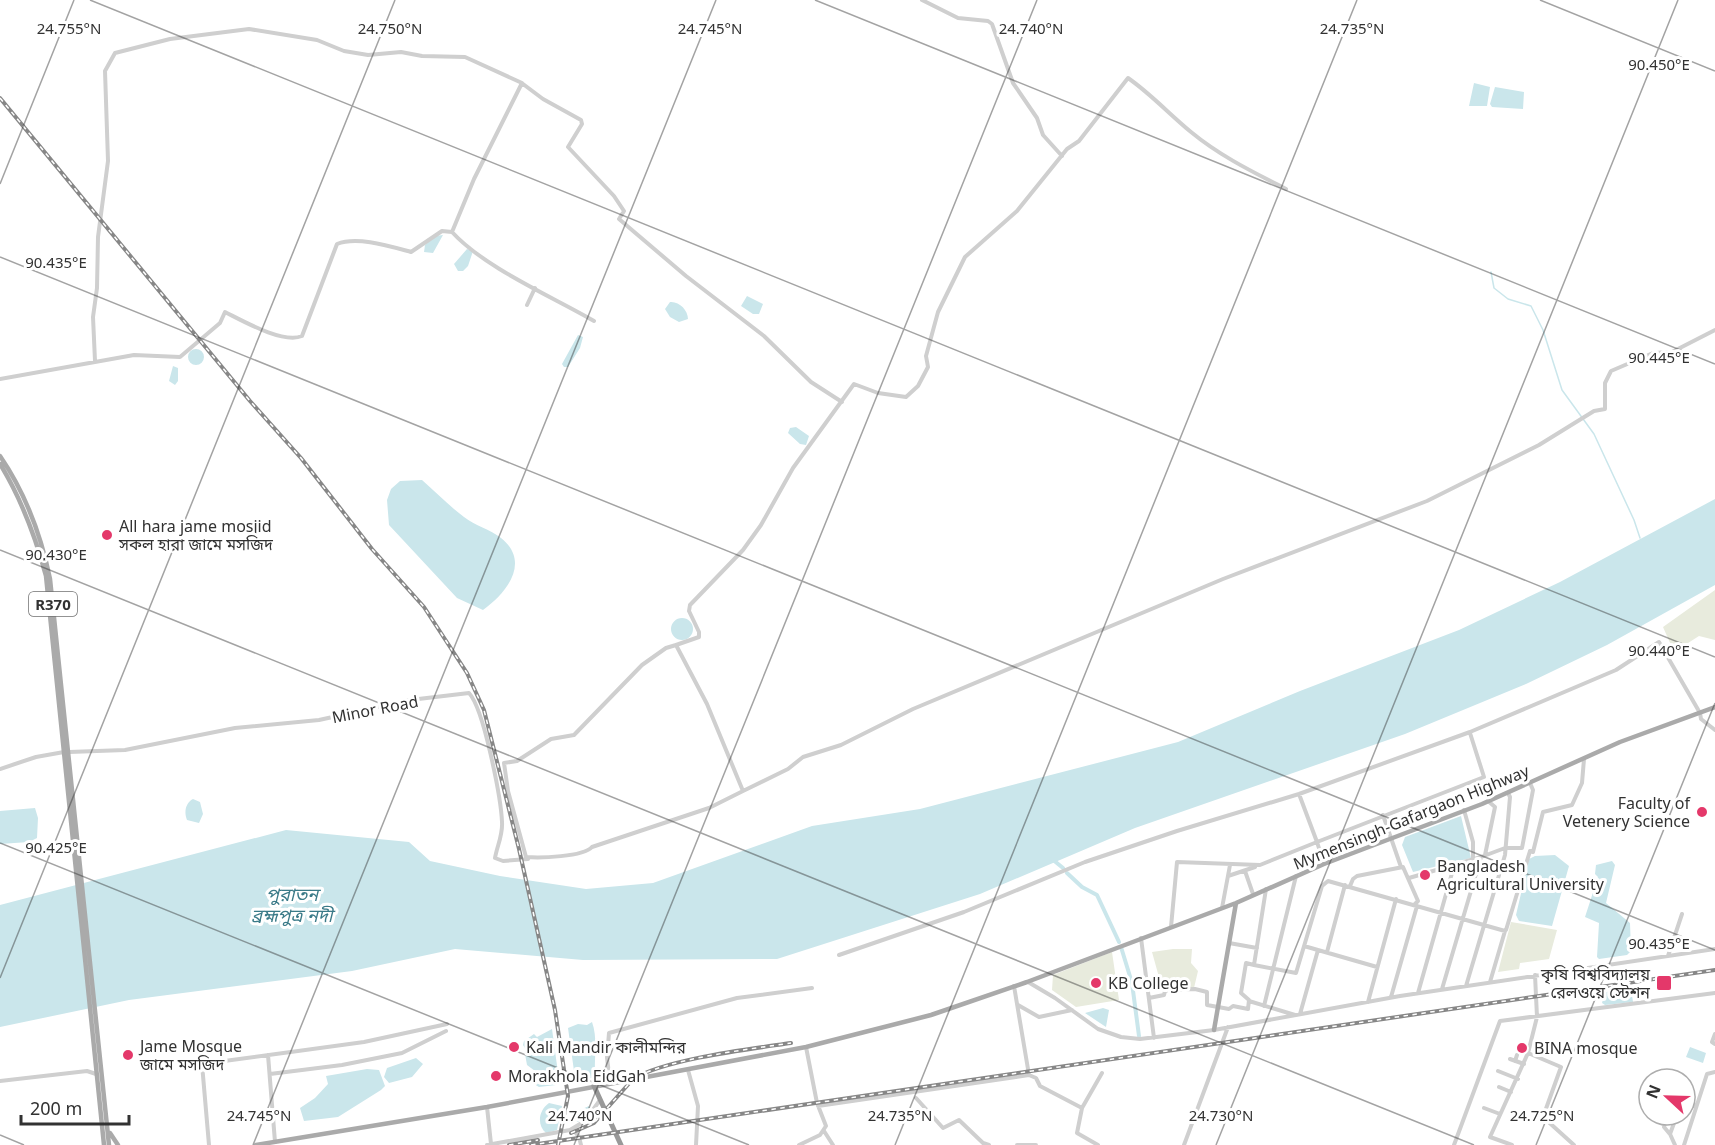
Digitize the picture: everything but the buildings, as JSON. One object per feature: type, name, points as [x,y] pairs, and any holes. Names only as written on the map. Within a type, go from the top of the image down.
[{"type":"highway","points":[[594,1086],[621,1145]]},
{"type":"main road","name":"R370","points":[[0,456],[27,503],[48,567],[67,752]]},
{"type":"main road","name":"R370","points":[[0,464],[21,500],[33,530],[46,576],[68,761],[98,1073]]},
{"type":"main road","name":"Mymensingh-Gafargaon Highway","points":[[256,1145],[287,1142],[487,1107],[610,1082],[688,1070],[806,1047],[931,1015],[1028,982],[1236,903],[1324,864],[1488,801],[1620,742],[1715,707]]},
{"type":"main road","points":[[1214,1030],[1236,903]]},
{"type":"main road","points":[[98,1073],[109,1145]]},
{"type":"main road","points":[[98,1073],[104,1145]]},
{"type":"main road","points":[[108,1129],[118,1145]]},
{"type":"street","points":[[922,0],[958,18],[988,21],[992,24],[1012,83],[1037,117],[1043,135],[1062,156]]},
{"type":"street","points":[[95,361],[93,317],[97,288],[98,237],[108,161],[105,71],[115,53],[170,39],[249,29],[317,40],[344,51],[368,55],[401,52],[422,56],[465,57],[522,83],[543,99],[581,120],[582,124],[568,147],[614,196],[624,211],[619,219],[686,276],[764,336],[811,382],[842,402]]},
{"type":"street","points":[[1286,189],[1236,164],[1190,131],[1152,95],[1128,78],[1079,141],[1062,156],[1017,211],[979,242],[957,268],[938,312],[926,356],[928,367],[912,393],[906,397],[893,396],[854,384],[793,468],[761,525],[743,550],[690,605],[689,611],[699,637],[666,648],[642,665],[574,735],[551,739],[532,748],[517,761],[504,763],[521,844],[526,856],[536,858],[588,851],[592,847],[709,808],[788,769],[803,757],[841,745],[913,709],[1223,579],[1427,501],[1539,445],[1594,411],[1607,406],[1605,383],[1611,371],[1653,353],[1672,352],[1715,330]]},
{"type":"street","points":[[452,232],[474,179],[522,83]]},
{"type":"street","points":[[0,379],[134,355],[180,357],[220,323],[225,312],[253,326],[281,336],[297,338],[302,336],[309,320],[337,243],[359,240],[411,252],[442,231],[452,232],[462,243],[594,321]]},
{"type":"street","points":[[527,305],[535,288]]},
{"type":"street","points":[[839,955],[964,912],[1085,862],[1299,794],[1470,732],[1616,670],[1659,642],[1700,713],[1701,719],[1715,730]]},
{"type":"street","points":[[676,645],[707,704],[743,791]]},
{"type":"street","name":"Minor Road","points":[[67,752],[125,750],[235,728],[319,720],[410,700],[469,693],[474,698],[484,728],[502,820],[495,858],[503,861],[536,858]]},
{"type":"street","points":[[1228,877],[1484,777],[1470,732]]},
{"type":"street","points":[[0,769],[36,757],[67,752]]},
{"type":"street","points":[[1409,878],[1454,866],[1505,848],[1522,848],[1533,852],[1543,812],[1572,805],[1582,783],[1584,759]]},
{"type":"street","points":[[1522,848],[1533,790],[1530,783]]},
{"type":"street","points":[[1466,986],[1505,848],[1510,797],[1508,792]]},
{"type":"street","points":[[1299,794],[1324,864]]},
{"type":"street","points":[[1442,989],[1462,918],[1483,856],[1494,807],[1488,801]]},
{"type":"street","points":[[1464,810],[1473,842],[1473,860]]},
{"type":"street","points":[[1383,815],[1401,867],[1409,878],[1418,901],[1391,997]]},
{"type":"street","points":[[1490,982],[1530,851]]},
{"type":"street","points":[[1171,927],[1177,862],[1260,865]]},
{"type":"street","points":[[1222,908],[1230,865]]},
{"type":"street","points":[[1418,993],[1454,866]]},
{"type":"street","points":[[1326,952],[1348,885],[1357,876],[1401,867]]},
{"type":"street","points":[[1245,871],[1253,894]]},
{"type":"street","points":[[1264,1006],[1296,876]]},
{"type":"street","points":[[1298,1015],[1249,1001],[1241,993],[1246,963],[1296,973],[1323,882],[1348,885],[1505,931]]},
{"type":"street","points":[[1254,965],[1266,889]]},
{"type":"street","points":[[1368,1002],[1396,899]]},
{"type":"street","points":[[1668,956],[1682,914]]},
{"type":"street","points":[[1141,938],[1154,1038]]},
{"type":"street","points":[[1229,943],[1257,948]]},
{"type":"street","points":[[1304,946],[1377,967]]},
{"type":"street","points":[[1028,982],[1104,1032],[1129,1039],[1154,1038],[1228,1028],[1391,997],[1715,949]]},
{"type":"street","points":[[1298,1015],[1318,950]]},
{"type":"street","points":[[1491,1145],[1493,1139],[1490,1137],[1528,1053],[1537,1017],[1535,975]]},
{"type":"street","points":[[1014,986],[1029,1075]]},
{"type":"street","points":[[610,1082],[607,1058],[609,1032],[737,998],[812,988]]},
{"type":"street","points":[[1149,998],[1164,996],[1168,990],[1195,989],[1207,992],[1207,1005],[1248,1009],[1249,1001]]},
{"type":"street","points":[[1454,1145],[1500,1021],[1715,993]]},
{"type":"street","points":[[1018,1005],[1039,1017],[1073,1010]]},
{"type":"street","points":[[209,1145],[202,1064],[364,1042],[447,1024]]},
{"type":"street","points":[[1184,1145],[1228,1028]]},
{"type":"street","points":[[270,1074],[342,1065],[402,1053],[446,1031]]},
{"type":"street","points":[[1715,1034],[1712,1042],[1715,1044]]},
{"type":"street","points":[[799,1145],[824,1131],[826,1126],[818,1106],[806,1047]]},
{"type":"street","points":[[1528,1053],[1561,1067],[1543,1117],[1574,1145]]},
{"type":"street","points":[[268,1055],[272,1143]]},
{"type":"street","points":[[1517,1055],[1513,1060],[1524,1064]]},
{"type":"street","points":[[688,1070],[698,1113],[696,1145]]},
{"type":"street","points":[[0,1082],[87,1071],[98,1073]]},
{"type":"street","points":[[1498,1071],[1518,1078]]},
{"type":"street","points":[[1697,1104],[1707,1074],[1715,1072]]},
{"type":"street","points":[[1098,1145],[1077,1133],[1082,1108],[1101,1073]]},
{"type":"street","points":[[818,1106],[1029,1075],[1036,1078],[1040,1086],[1082,1108]]},
{"type":"street","points":[[1499,1087],[1511,1092]]},
{"type":"street","points":[[916,1098],[943,1128],[959,1120],[983,1143],[989,1145]]},
{"type":"street","points":[[487,1107],[489,1145],[573,1129],[589,1116],[601,1099]]},
{"type":"street","points":[[1484,1108],[1500,1114]]},
{"type":"street","points":[[1664,1127],[1675,1145]]},
{"type":"street","points":[[1670,1134],[1673,1127]]},
{"type":"street","points":[[1684,1145],[1690,1127]]},
{"type":"street","points":[[573,1129],[581,1145]]},
{"type":"street","points":[[824,1131],[833,1145]]},
{"type":"street","points":[[1493,1139],[1512,1145]]},
{"type":"street","points":[[1017,1145],[1036,1145]]},
{"type":"shaded area","points":[[1715,590],[1715,640],[1699,636],[1674,652],[1663,627]]},
{"type":"shaded area","points":[[1511,922],[1557,930],[1549,959],[1520,963],[1519,969],[1498,972]]},
{"type":"shaded area","points":[[1192,949],[1191,963],[1198,971],[1194,988],[1162,988],[1152,952]]},
{"type":"shaded area","points":[[1112,952],[1119,1000],[1076,1007],[1052,990],[1053,975]]},
{"type":"water","points":[[1474,83],[1490,87],[1487,106],[1469,106]]},
{"type":"water","points":[[1495,87],[1524,92],[1523,109],[1492,107],[1490,104]]},
{"type":"water","points":[[443,235],[433,253],[424,252],[425,245],[435,236]]},
{"type":"water","points":[[467,249],[473,251],[468,266],[463,271],[458,271],[454,264]]},
{"type":"water","points":[[747,296],[763,304],[759,314],[753,314],[741,306]]},
{"type":"water","points":[[670,302],[682,307],[688,319],[679,322],[670,317],[665,309]]},
{"type":"water","points":[[578,335],[583,337],[580,348],[568,367],[564,367],[562,364]]},
{"type":"water","points":[[196,349],[202,351],[204,357],[202,363],[196,365],[190,363],[188,357],[190,351]]},
{"type":"water","points":[[173,366],[178,368],[178,381],[175,385],[169,381]]},
{"type":"water","points":[[796,427],[809,436],[806,445],[800,444],[788,433],[790,428]]},
{"type":"water","points":[[422,480],[464,517],[497,535],[510,547],[515,567],[512,577],[500,595],[483,610],[457,598],[389,525],[387,500],[391,489],[400,481]]},
{"type":"water","name":"পুরাতন ব্রহ্মপুত্র নদী","points":[[1715,499],[1715,585],[1607,645],[1526,684],[1405,734],[1135,828],[980,894],[777,959],[583,960],[455,949],[352,971],[129,1000],[0,1027],[0,905],[286,830],[409,842],[430,861],[500,876],[586,889],[653,883],[812,826],[920,809],[1178,742],[1300,691],[1459,630],[1560,582]]},
{"type":"water","points":[[682,618],[690,621],[693,629],[690,637],[682,640],[674,637],[671,629],[674,621]]},
{"type":"water","points":[[193,799],[200,802],[203,814],[199,823],[187,820],[186,817],[185,811]]},
{"type":"water","points":[[35,808],[38,818],[37,838],[29,842],[0,844],[0,811]]},
{"type":"water","points":[[1461,816],[1471,858],[1413,872],[1402,845],[1405,837]]},
{"type":"water","points":[[1555,855],[1569,866],[1552,926],[1519,921],[1516,915],[1529,859],[1535,856]]},
{"type":"water","points":[[1612,861],[1615,865],[1606,903],[1630,923],[1631,951],[1627,955],[1599,959],[1597,957],[1599,923],[1585,917],[1598,877],[1595,874],[1596,865]]},
{"type":"water","points":[[1631,989],[1633,1002],[1605,1005],[1602,1003],[1605,992]]},
{"type":"water","points":[[1103,1008],[1109,1010],[1106,1027],[1085,1013]]},
{"type":"water","points":[[592,1022],[595,1042],[595,1077],[579,1081],[575,1078],[568,1028]]},
{"type":"water","points":[[552,1029],[559,1080],[556,1085],[539,1087],[534,1084],[538,1082],[533,1074],[539,1074],[527,1065],[525,1054],[528,1053],[523,1045],[524,1041],[534,1034],[537,1037]]},
{"type":"water","points":[[1690,1047],[1706,1053],[1703,1063],[1686,1057]]},
{"type":"water","points":[[416,1058],[423,1064],[412,1077],[389,1083],[384,1077],[387,1068]]},
{"type":"water","points":[[367,1069],[379,1070],[385,1086],[381,1090],[338,1117],[304,1121],[300,1108],[315,1098],[328,1084],[326,1076]]},
{"type":"water","points":[[549,1103],[562,1106],[557,1130],[546,1133],[541,1126],[540,1118],[545,1106]]},
{"type":"water","points":[[589,1106],[591,1110],[578,1122],[575,1120],[575,1112]]},
{"type":"waterway","points":[[1491,272],[1494,288],[1508,299],[1531,306],[1543,330],[1562,390],[1594,434],[1640,538]]},
{"type":"waterway","points":[[1052,859],[1063,868]]},
{"type":"waterway","points":[[1067,873],[1082,887],[1097,895],[1119,942]]},
{"type":"waterway","points":[[1121,947],[1132,983],[1139,1036]]},
{"type":"railway","points":[[0,98],[250,401],[301,458],[372,549],[424,607],[467,673],[484,710],[519,849],[555,1010],[568,1096],[558,1145]]},
{"type":"railway","points":[[531,1145],[1715,970]]},
{"type":"railway","points":[[571,1133],[594,1123],[633,1079],[648,1072],[687,1060],[791,1043]]},
{"type":"railway","points":[[509,1145],[538,1140]]},
{"type":"place","name":"All hara jame mosjid সকল হারা জামে মসজিদ","points":[[107,535]]},
{"type":"place","name":"Faculty of Vetenery Science","points":[[1702,812]]},
{"type":"place","name":"Bangladesh Agricultural University","points":[[1425,875]]},
{"type":"place","name":"KB College","points":[[1096,983]]},
{"type":"place","name":"কৃষি বিশ্ববিদ্যালয় রেলওয়ে স্টেশন","points":[[1664,983]]},
{"type":"place","name":"Kali Mandir কালীমন্দির","points":[[514,1047]]},
{"type":"place","name":"BINA mosque","points":[[1522,1048]]},
{"type":"place","name":"Jame Mosque জামে মসজিদ","points":[[128,1055]]},
{"type":"place","name":"Morakhola EidGah","points":[[496,1076]]}]
